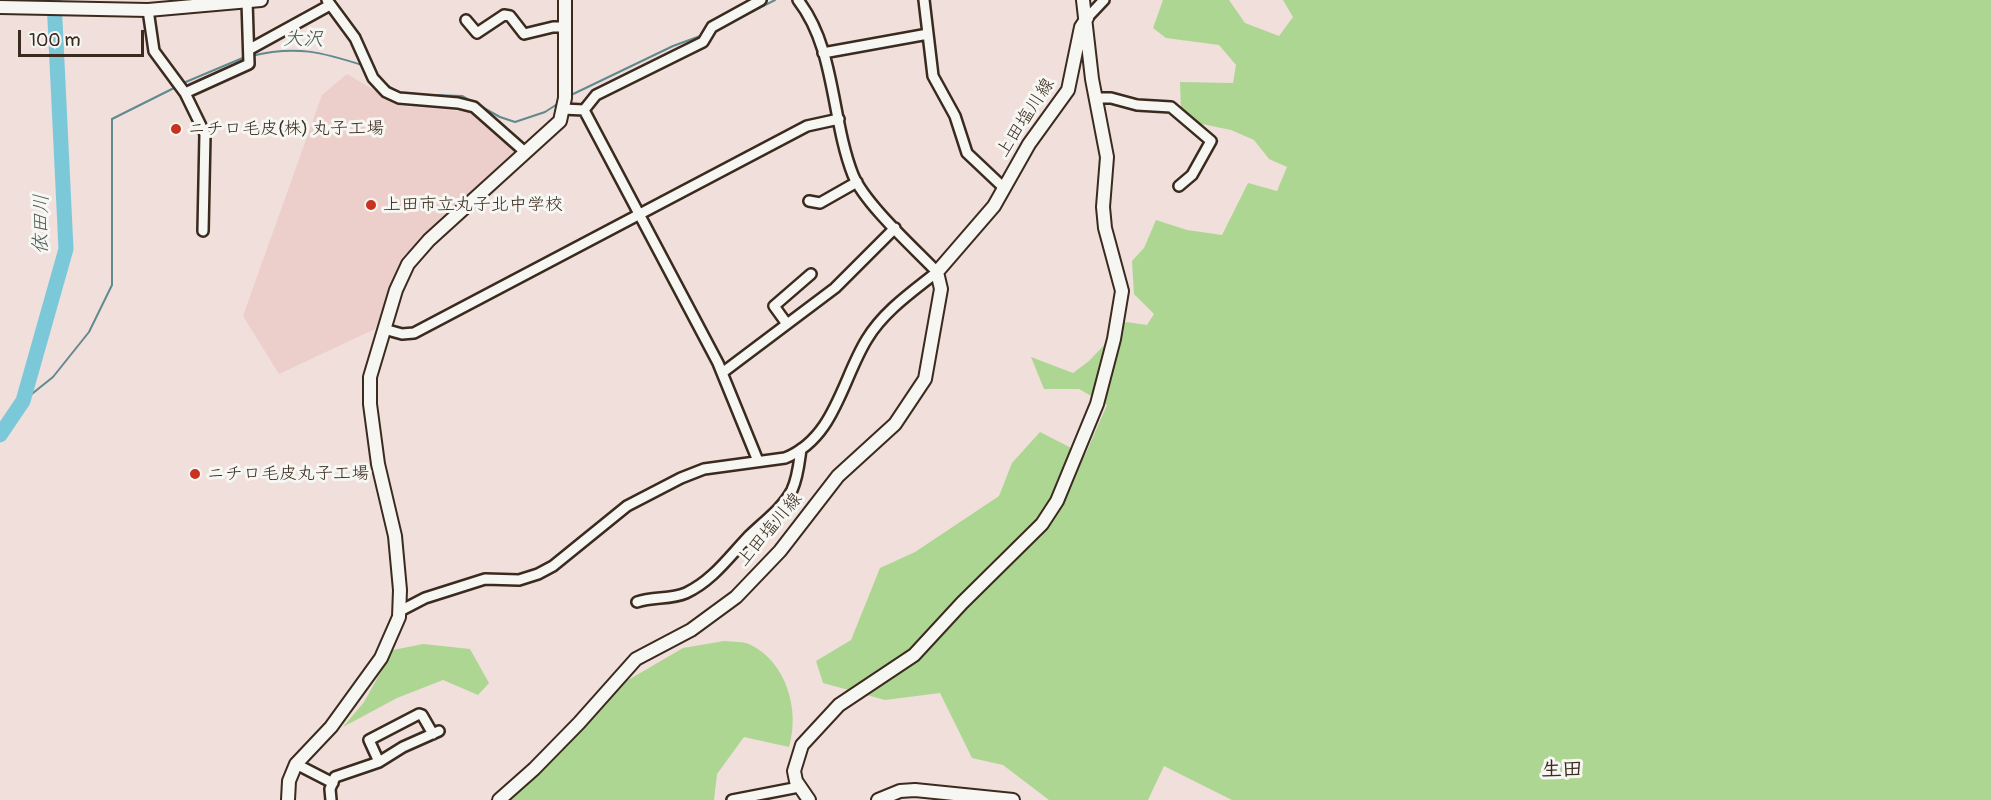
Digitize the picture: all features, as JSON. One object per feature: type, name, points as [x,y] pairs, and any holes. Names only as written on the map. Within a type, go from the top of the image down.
[{"type":"main road","points":[[0,7],[148,10],[261,0]]},
{"type":"main road","points":[[288,800],[289,781],[296,764],[336,720],[381,658],[393,635],[400,611],[395,536],[378,464],[370,404],[370,377],[393,298],[408,264],[429,240],[560,120],[563,108],[565,0]]},
{"type":"main road","points":[[804,796],[794,771],[802,745],[824,719],[855,693],[877,682],[914,655],[962,603],[1042,524],[1057,501],[1097,404],[1120,311],[1122,291],[1105,228],[1102,207],[1107,157],[1089,60],[1087,18],[1083,0]]},
{"type":"main road","name":"上田塩川線","points":[[499,800],[556,746],[636,659],[691,630],[736,597],[780,551],[838,476],[896,424],[925,379],[941,289],[937,272],[994,206],[1003,187],[1049,114],[1068,90],[1082,27],[1087,18]]},
{"type":"main road","points":[[878,800],[900,791],[915,790],[1013,800]]},
{"type":"street","points":[[584,110],[596,95],[703,42],[712,27],[761,0]]},
{"type":"street","points":[[400,611],[425,598],[485,579],[519,580],[538,574],[553,566],[627,506],[655,490],[704,469],[785,458],[801,449],[816,436],[836,407],[851,368],[868,337],[891,309],[937,272],[895,228],[857,182],[823,53],[812,23],[798,0]]},
{"type":"street","points":[[924,0],[933,76],[955,116],[968,153],[1003,187]]},
{"type":"street","points":[[1087,18],[1104,0]]},
{"type":"street","points":[[185,93],[249,64],[247,1]]},
{"type":"street","points":[[250,49],[328,2],[355,38],[373,78],[386,92],[399,99],[474,106],[525,152]]},
{"type":"street","points":[[148,10],[154,51],[185,93],[205,134],[203,231]]},
{"type":"street","points":[[466,20],[477,33],[504,15],[510,16],[524,34],[554,27],[565,27]]},
{"type":"street","points":[[823,53],[927,34]]},
{"type":"street","points":[[1096,98],[1112,98],[1137,105],[1171,107],[1191,126],[1209,137],[1211,141],[1192,175],[1179,186]]},
{"type":"street","points":[[563,108],[584,110]]},
{"type":"street","points":[[584,110],[722,373],[758,461]]},
{"type":"street","points":[[384,329],[402,334],[414,333],[807,126],[839,119]]},
{"type":"street","points":[[809,201],[820,203],[857,182]]},
{"type":"street","points":[[722,373],[835,288],[895,228]]},
{"type":"street","points":[[787,324],[774,306],[811,274]]},
{"type":"street","points":[[637,602],[649,598],[675,597],[690,591],[727,563],[747,538],[771,517],[791,491],[798,473],[801,449]]},
{"type":"street","points":[[331,800],[335,777],[380,762],[436,733],[422,715],[418,714],[369,740],[380,762]]},
{"type":"street","points":[[296,764],[324,776],[333,783]]},
{"type":"street","points":[[732,800],[804,796]]},
{"type":"shaded area","name":"上田市立丸子北中学校","points":[[347,74],[401,106],[471,112],[518,153],[402,257],[375,329],[279,374],[243,316],[322,95]]},
{"type":"green space","points":[[1163,0],[1229,0],[1245,23],[1279,36],[1293,17],[1283,0],[1991,0],[1991,800],[1232,800],[1164,766],[1148,800],[1049,800],[1003,765],[972,758],[940,693],[885,700],[823,683],[816,661],[851,640],[880,568],[915,552],[999,496],[1012,463],[1040,432],[1085,455],[1107,405],[1079,389],[1044,389],[1031,357],[1073,373],[1089,361],[1126,322],[1147,325],[1154,314],[1134,294],[1132,261],[1144,248],[1156,220],[1187,230],[1222,235],[1248,183],[1277,191],[1287,167],[1269,159],[1254,140],[1231,130],[1197,123],[1181,109],[1180,82],[1233,83],[1236,65],[1219,45],[1166,38],[1153,28]]},
{"type":"green space","points":[[724,641],[751,645],[774,663],[782,676],[788,689],[793,718],[789,747],[744,737],[717,774],[714,800],[508,800],[549,763],[623,683],[683,648]]},
{"type":"green space","points":[[423,644],[470,649],[489,683],[478,695],[443,680],[397,698],[343,727],[364,702],[393,650]]},
{"type":"waterway","name":"依田川","points":[[0,435],[23,401],[66,249],[54,0]]},
{"type":"waterway","name":"大沢","points":[[714,31],[775,0]]},
{"type":"waterway","name":"大沢","points":[[569,96],[673,46],[703,35]]},
{"type":"waterway","name":"大沢","points":[[251,56],[282,51],[309,52],[365,66]]},
{"type":"waterway","name":"大沢","points":[[181,84],[245,57]]},
{"type":"waterway","name":"大沢","points":[[373,69],[385,84],[402,94],[462,96],[500,117],[515,122],[545,112],[559,103]]},
{"type":"waterway","name":"大沢","points":[[23,401],[53,377],[89,332],[112,285],[112,119],[176,87]]},
{"type":"place","name":"ニチロ毛皮(株) 丸子工場","points":[[176,129]]},
{"type":"place","name":"上田市立丸子北中学校","points":[[371,205]]},
{"type":"place","name":"ニチロ毛皮丸子工場","points":[[195,474]]},
{"type":"district","name":"生田","points":[[1562,771]]}]
